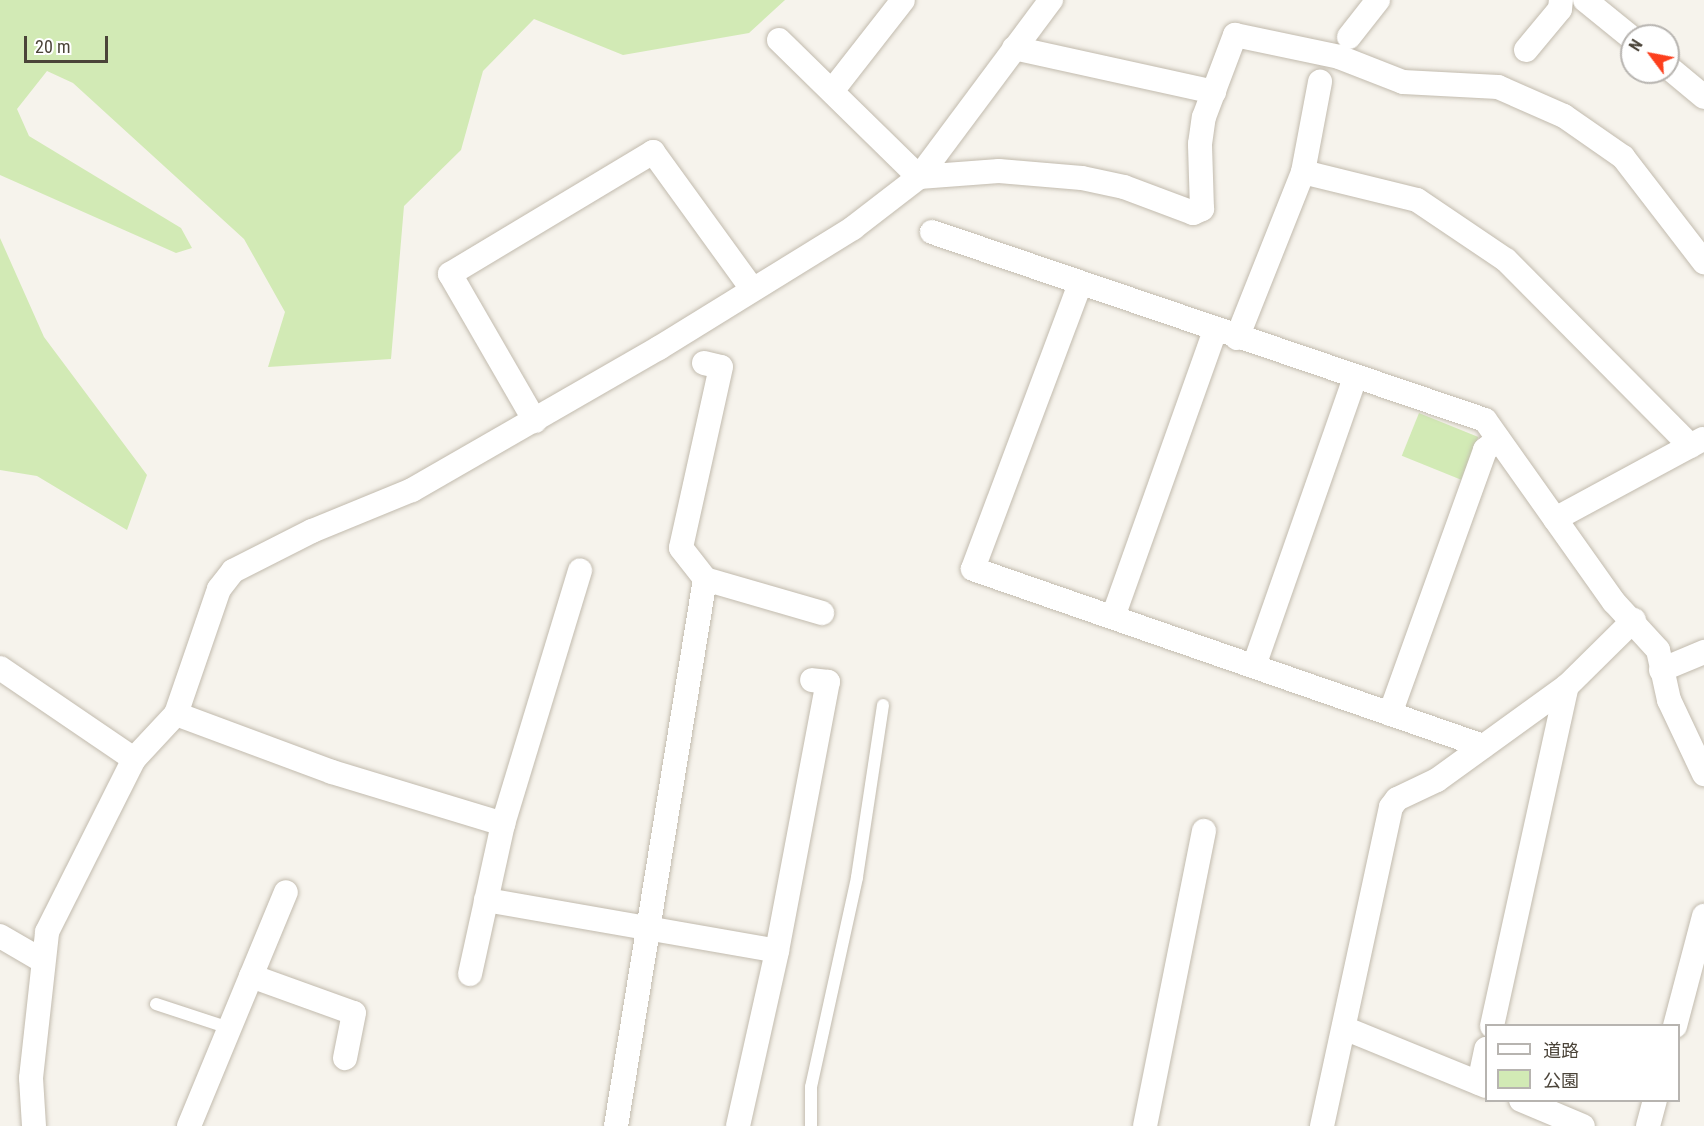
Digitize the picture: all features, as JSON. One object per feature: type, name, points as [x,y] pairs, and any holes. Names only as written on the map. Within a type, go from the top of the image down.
[{"type":"street","points":[[832,91],[903,0]]},
{"type":"street","points":[[34,1126],[31,1078],[41,960],[59,902],[134,759],[176,714],[219,589],[233,571],[312,531],[412,490],[535,421],[853,228],[919,177],[1050,0]]},
{"type":"street","points":[[1348,37],[1378,0]]},
{"type":"street","points":[[1526,50],[1560,9],[1561,0]]},
{"type":"street","points":[[1585,0],[1620,28]]},
{"type":"street","points":[[778,40],[919,177],[999,171],[1082,178],[1125,188],[1192,213],[1202,209],[1200,144],[1214,92],[1235,35],[1339,57],[1403,82],[1498,87],[1564,116],[1623,158],[1704,262]]},
{"type":"street","points":[[1014,48],[1214,92]]},
{"type":"street","points":[[1680,77],[1704,97]]},
{"type":"street","points":[[1113,618],[1226,334],[1304,172],[1320,82]]},
{"type":"street","points":[[535,421],[450,274],[491,249],[653,152],[752,290]]},
{"type":"street","points":[[1304,172],[1417,200],[1506,260],[1698,443],[1555,519]]},
{"type":"street","points":[[932,232],[1226,334],[1485,420],[1614,602],[1635,620],[1658,650],[1669,700],[1704,774]]},
{"type":"street","points":[[1080,284],[973,569],[1483,746]]},
{"type":"street","points":[[704,363],[721,367],[681,548],[705,579],[822,613]]},
{"type":"street","points":[[1254,666],[1355,377]]},
{"type":"street","points":[[1390,714],[1485,450],[1498,439]]},
{"type":"street","points":[[470,974],[503,824],[580,570]]},
{"type":"street","points":[[616,1126],[705,579]]},
{"type":"street","points":[[1322,1126],[1391,807],[1397,799],[1437,780],[1567,686],[1635,620]]},
{"type":"street","points":[[1661,670],[1704,652]]},
{"type":"street","points":[[0,668],[134,759]]},
{"type":"street","points":[[738,1126],[777,951],[828,682],[812,680]]},
{"type":"street","points":[[1492,1024],[1567,686]]},
{"type":"street","points":[[176,714],[332,772],[503,824]]},
{"type":"street","points":[[1145,1126],[1204,831]]},
{"type":"street","points":[[189,1126],[286,892]]},
{"type":"street","points":[[486,900],[777,951]]},
{"type":"street","points":[[1676,1024],[1704,916]]},
{"type":"street","points":[[0,936],[41,960]]},
{"type":"street","points":[[251,976],[354,1012],[345,1058]]},
{"type":"street","points":[[1344,1028],[1483,1085],[1485,1061]]},
{"type":"street","points":[[1523,1102],[1583,1126]]},
{"type":"street","points":[[1648,1126],[1655,1102]]},
{"type":"lane","points":[[812,1126],[811,1087],[857,877],[883,705]]},
{"type":"lane","points":[[156,1004],[230,1028]]},
{"type":"green space","points":[[0,0],[785,0],[749,33],[623,55],[534,19],[483,71],[461,150],[404,206],[391,359],[268,367],[285,312],[244,239],[73,83],[47,71],[17,109],[29,136],[181,228],[192,248],[176,253],[0,175]]},
{"type":"green space","points":[[0,238],[44,337],[147,475],[127,530],[37,476],[0,470]]},
{"type":"green space","points":[[1419,413],[1478,437],[1461,480],[1402,456]]}]
